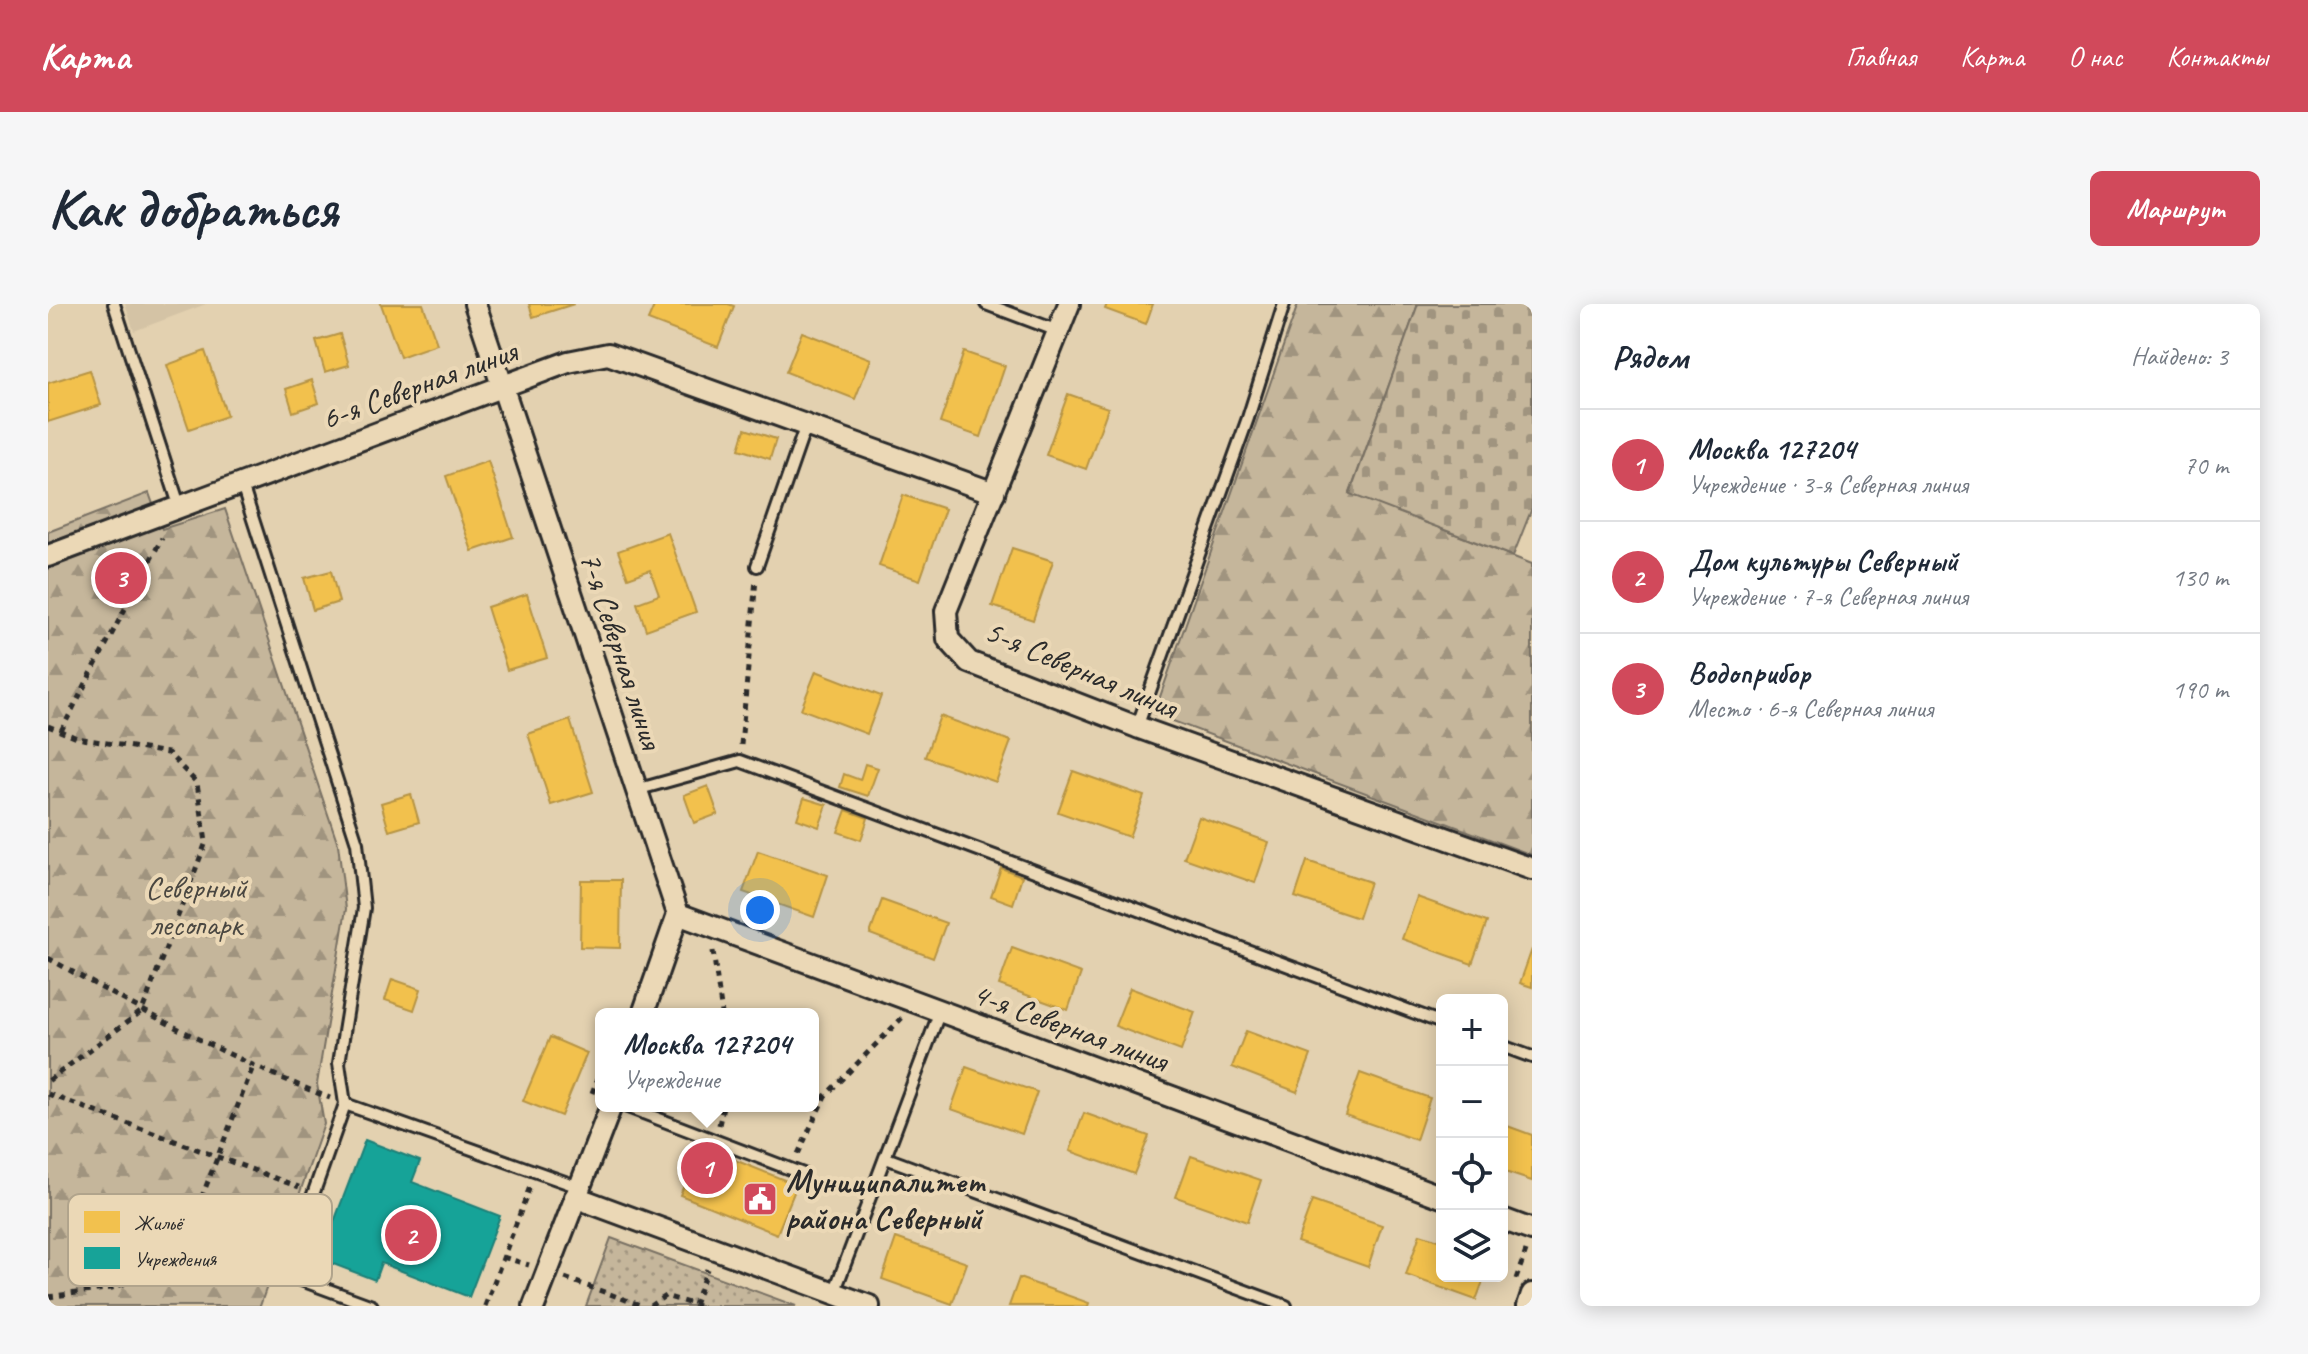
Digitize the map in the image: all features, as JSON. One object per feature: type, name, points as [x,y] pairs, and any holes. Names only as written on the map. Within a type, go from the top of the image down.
[{"type":"street","name":"7-я Северная линия","points":[[475,304],[678,914]]},
{"type":"street","name":"5-я Северная линия","points":[[1069,304],[946,611],[948,639],[969,662],[1137,727],[1532,869]]},
{"type":"street","name":"6-я Северная линия","points":[[48,556],[568,362],[608,354],[994,493]]},
{"type":"street","name":"4-я Северная линия","points":[[678,914],[1436,1195]]},
{"type":"street","points":[[645,1008],[678,914]]},
{"type":"street","points":[[534,1306],[609,1112]]},
{"type":"street","points":[[577,1192],[832,1300],[869,1306]]},
{"type":"street","points":[[1508,1223],[1529,1239]]},
{"type":"street","points":[[1528,1306],[1532,1294]]},
{"type":"lane","points":[[114,304],[179,505]]},
{"type":"lane","points":[[986,304],[1058,331]]},
{"type":"lane","points":[[1137,727],[1248,418],[1284,304]]},
{"type":"lane","points":[[757,566],[806,425]]},
{"type":"lane","points":[[241,482],[357,843],[364,908],[339,1063],[345,1104],[314,1192]]},
{"type":"lane","points":[[636,790],[740,761],[1436,1021]]},
{"type":"lane","points":[[832,1300],[940,1011]]},
{"type":"lane","points":[[1508,1048],[1532,1057]]},
{"type":"lane","points":[[345,1104],[536,1172],[577,1192]]},
{"type":"lane","points":[[641,1112],[803,1174]]},
{"type":"lane","points":[[886,1158],[1286,1306]]},
{"type":"lane","points":[[318,1286],[372,1306]]},
{"type":"path","points":[[61,731],[179,505]]},
{"type":"path","points":[[740,761],[757,566]]},
{"type":"path","points":[[48,726],[77,738],[168,753],[197,783],[206,842],[142,1011],[48,1081]]},
{"type":"path","points":[[710,926],[721,1008]]},
{"type":"path","points":[[48,958],[142,1011],[253,1067],[345,1104]]},
{"type":"path","points":[[819,1109],[825,1096],[917,1003]]},
{"type":"path","points":[[204,1194],[253,1067]]},
{"type":"path","points":[[48,1094],[314,1192]]},
{"type":"path","points":[[790,1169],[817,1112]]},
{"type":"path","points":[[485,1306],[536,1172]]},
{"type":"path","points":[[1511,1292],[1529,1239]]},
{"type":"path","points":[[650,1306],[665,1296],[696,1305],[713,1249]]},
{"type":"path","points":[[547,1272],[643,1306]]},
{"type":"path","points":[[48,1297],[117,1286]]},
{"type":"shaded area","points":[[125,304],[206,304],[134,331]]},
{"type":"green space","points":[[1298,304],[1418,304],[1350,493],[1532,564],[1532,855],[1154,714]]},
{"type":"green space","points":[[1418,304],[1532,304],[1532,508],[1513,556],[1350,494]]},
{"type":"green space","name":"Северный лесопарк","points":[[149,493],[162,529],[225,509],[338,844],[346,909],[317,1084],[324,1124],[299,1194],[68,1194],[68,1286],[267,1286],[260,1306],[48,1306],[48,532]]},
{"type":"green space","points":[[611,1238],[796,1306],[586,1306]]},
{"type":"building: Жильё","points":[[381,304],[423,304],[437,344],[400,357]]},
{"type":"building: Жильё","points":[[529,304],[574,304],[533,317]]},
{"type":"building: Жильё","points":[[655,304],[734,306],[718,347],[648,320]]},
{"type":"building: Жильё","points":[[1107,304],[1153,304],[1146,324],[1105,309]]},
{"type":"building: Жильё","points":[[802,332],[871,359],[855,399],[786,372]]},
{"type":"building: Жильё","points":[[340,334],[349,365],[325,372],[316,341]]},
{"type":"building: Жильё","points":[[205,351],[227,416],[189,429],[167,365]]},
{"type":"building: Жильё","points":[[964,352],[1005,366],[981,437],[940,423]]},
{"type":"building: Жильё","points":[[90,370],[101,405],[48,422],[48,383]]},
{"type":"building: Жильё","points":[[312,380],[319,403],[293,412],[286,389]]},
{"type":"building: Жильё","points":[[1068,394],[1108,408],[1086,469],[1046,455]]},
{"type":"building: Жильё","points":[[745,429],[776,439],[770,459],[739,449]]},
{"type":"building: Жильё","points":[[488,461],[513,537],[472,551],[446,476]]},
{"type":"building: Жильё","points":[[903,495],[945,509],[920,580],[879,566]]},
{"type":"building: Жильё","points":[[668,533],[696,612],[646,630],[637,603],[659,595],[650,570],[628,578],[618,551]]},
{"type":"building: Жильё","points":[[1012,548],[1053,561],[1033,620],[992,606]]},
{"type":"building: Жильё","points":[[331,571],[339,602],[313,610],[304,578]]},
{"type":"building: Жильё","points":[[527,594],[547,658],[507,670],[487,607]]},
{"type":"building: Жильё","points":[[816,671],[881,696],[867,734],[801,709]]},
{"type":"building: Жильё","points":[[940,716],[1011,741],[996,782],[925,757]]},
{"type":"building: Жильё","points":[[570,720],[593,792],[551,805],[528,734]]},
{"type":"building: Жильё","points":[[865,764],[878,768],[868,796],[840,787],[844,774],[860,780]]},
{"type":"building: Жильё","points":[[1073,771],[1144,796],[1129,837],[1058,812]]},
{"type":"building: Жильё","points":[[708,786],[718,814],[694,823],[684,795]]},
{"type":"building: Жильё","points":[[411,794],[419,822],[389,831],[381,803]]},
{"type":"building: Жильё","points":[[804,798],[827,805],[819,827],[797,819]]},
{"type":"building: Жильё","points":[[846,810],[868,818],[861,840],[838,832]]},
{"type":"building: Жильё","points":[[1199,817],[1269,842],[1255,883],[1184,858]]},
{"type":"building: Жильё","points":[[758,851],[828,875],[814,917],[743,892]]},
{"type":"building: Жильё","points":[[1307,861],[1370,882],[1358,918],[1295,897]]},
{"type":"building: Жильё","points":[[1001,868],[1022,876],[1013,904],[991,896]]},
{"type":"building: Жильё","points":[[581,880],[621,880],[620,948],[580,947]]},
{"type":"building: Жильё","points":[[1417,897],[1487,922],[1472,964],[1402,939]]},
{"type":"building: Жильё","points":[[882,900],[946,923],[933,958],[870,934]]},
{"type":"building: Жильё","points":[[1012,948],[1081,973],[1068,1010],[999,985]]},
{"type":"building: Жильё","points":[[1532,949],[1532,987],[1520,983]]},
{"type":"building: Жильё","points":[[392,979],[421,989],[414,1010],[385,1000]]},
{"type":"building: Жильё","points":[[1130,988],[1195,1012],[1181,1051],[1115,1026]]},
{"type":"building: Жильё","points":[[1246,1031],[1311,1055],[1297,1092],[1232,1067]]},
{"type":"building: Жильё","points":[[550,1037],[587,1053],[561,1116],[523,1101]]},
{"type":"building: Жильё","points":[[966,1067],[1037,1092],[1022,1134],[951,1109]]},
{"type":"building: Жильё","points":[[1360,1073],[1430,1098],[1416,1140],[1345,1115]]},
{"type":"building: Жильё","points":[[1084,1113],[1149,1136],[1134,1174],[1070,1151]]},
{"type":"building: Жильё","points":[[1508,1126],[1532,1135],[1532,1181],[1508,1173]]},
{"type":"building: Жильё","points":[[700,1146],[797,1185],[777,1234],[680,1195]]},
{"type":"building: Жильё","points":[[1191,1156],[1261,1180],[1247,1222],[1176,1197]]},
{"type":"building: Жильё","points":[[1312,1201],[1382,1225],[1368,1267],[1297,1242]]},
{"type":"building: Жильё","points":[[1420,1234],[1436,1239],[1436,1282],[1483,1282],[1476,1300],[1406,1275]]},
{"type":"building: Жильё","points":[[896,1238],[967,1263],[952,1304],[882,1279]]},
{"type":"building: Жильё","points":[[1019,1278],[1089,1303],[1088,1306],[1009,1306]]},
{"type":"building: Учреждения","points":[[365,1140],[420,1161],[412,1182],[500,1216],[469,1297],[381,1263],[375,1280],[332,1264],[332,1227]]},
{"type":"place","name":"Водоприбор","points":[[121,578]]},
{"type":"place","name":"Москва 127204","points":[[707,1168]]},
{"type":"place","name":"Муниципалитет района Северный","points":[[760,1199]]},
{"type":"place","name":"Дом культуры Северный","points":[[411,1235]]}]
